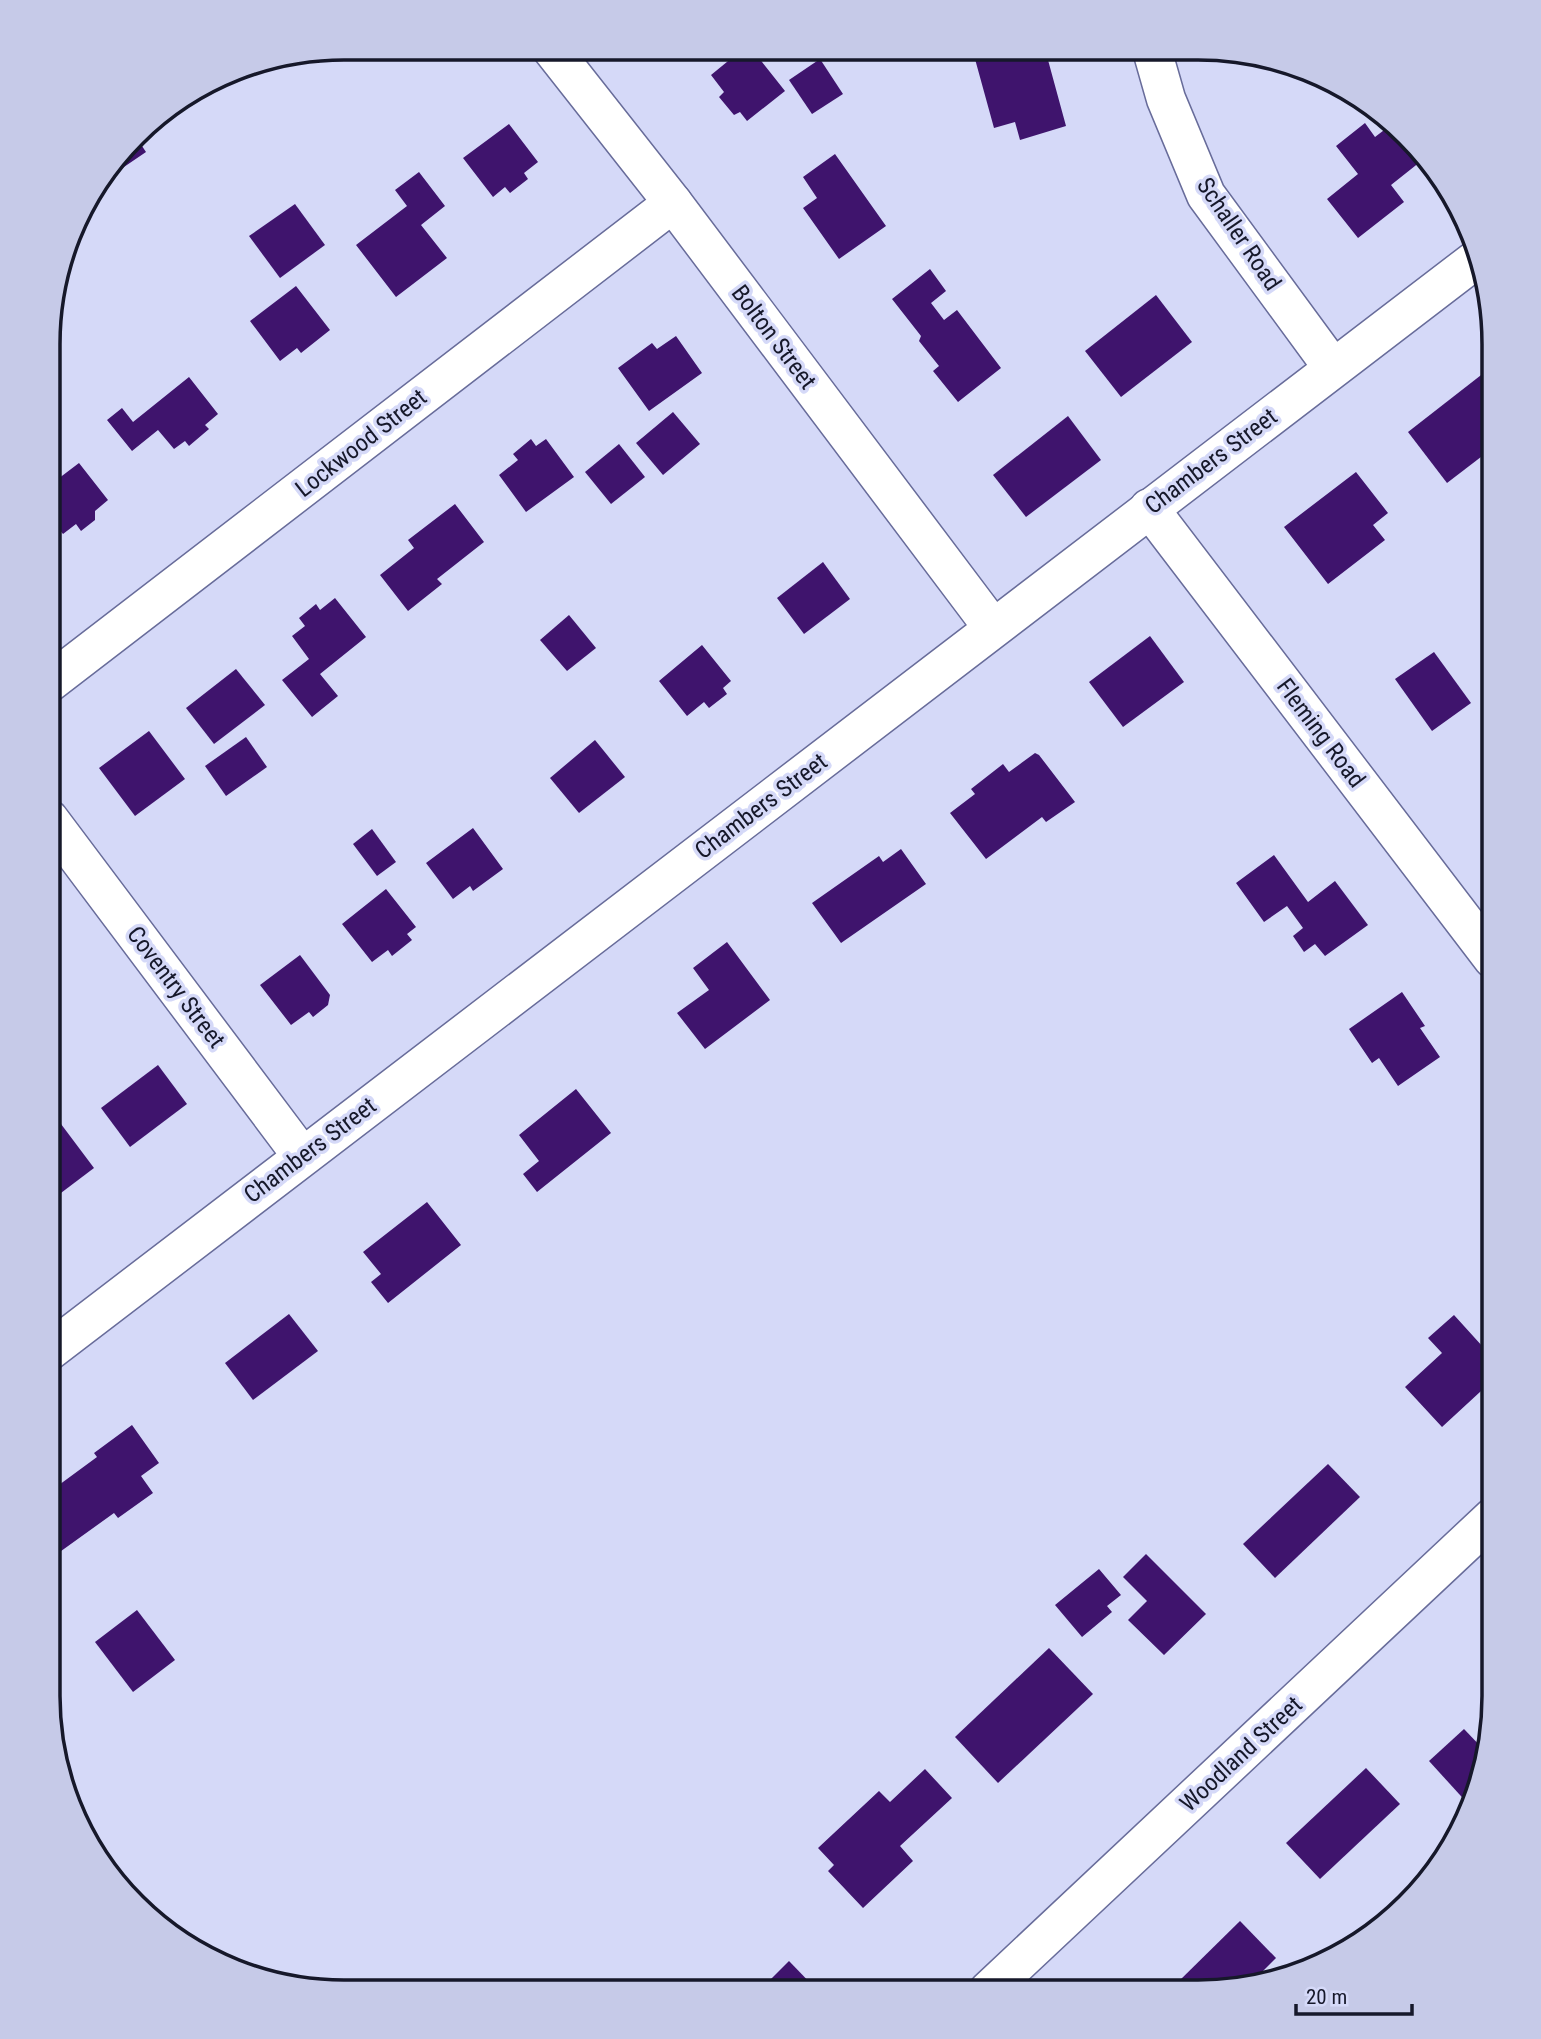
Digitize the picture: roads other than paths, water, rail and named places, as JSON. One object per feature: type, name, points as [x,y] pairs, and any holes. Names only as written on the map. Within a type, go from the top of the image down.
[{"type":"street","name":"Bolton Street","points":[[560,60],[673,203],[993,628]]},
{"type":"street","name":"Schaller Road","points":[[1155,60],[1166,99],[1206,195],[1333,368]]},
{"type":"street","name":"Lockwood Street","points":[[60,675],[673,203]]},
{"type":"street","name":"Chambers Street","points":[[60,1343],[1470,264]]},
{"type":"street","name":"Fleming Road","points":[[1149,508],[1482,944]]},
{"type":"street","name":"Coventry Street","points":[[60,833],[302,1156]]},
{"type":"street","name":"Woodland Street","points":[[1000,1980],[1482,1527]]}]
